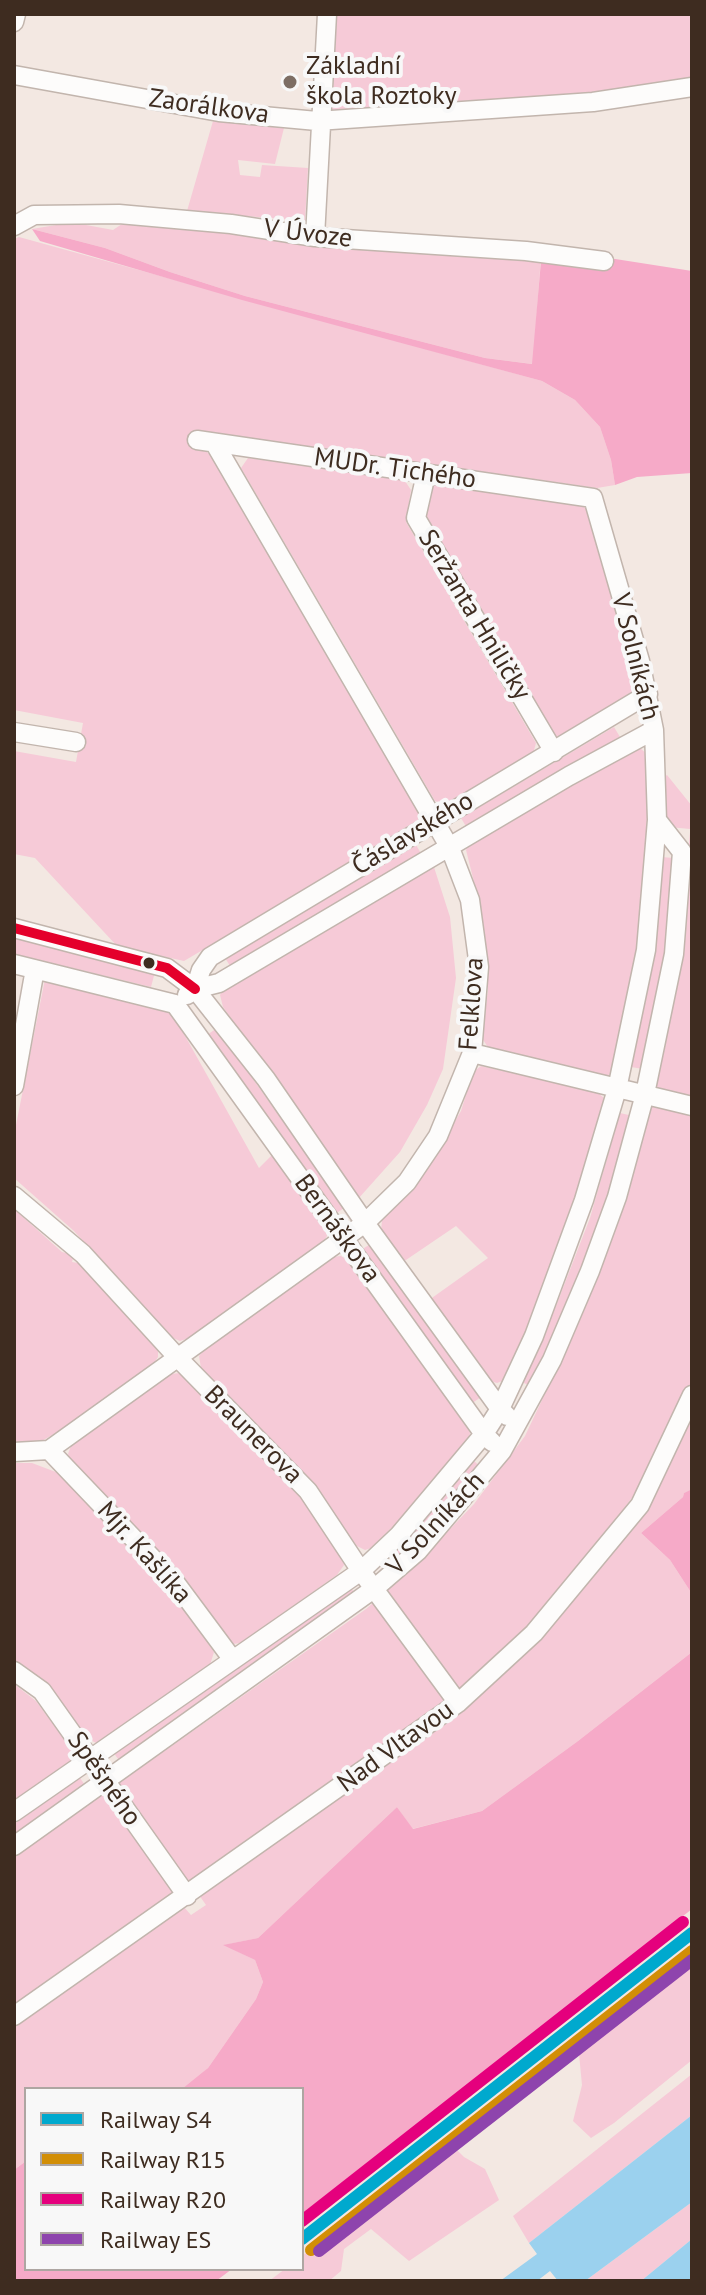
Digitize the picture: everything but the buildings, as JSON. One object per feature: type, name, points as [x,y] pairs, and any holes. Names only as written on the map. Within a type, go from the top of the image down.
[{"type":"street","points":[[14,22],[16,14]]},
{"type":"street","points":[[315,237],[327,14]]},
{"type":"street","name":"Zaorálkova","points":[[14,75],[219,112],[323,121],[593,102],[692,87]]},
{"type":"street","name":"V Úvoze","points":[[14,226],[34,215],[119,214],[231,224],[315,237],[526,251],[604,261]]},
{"type":"street","name":"MUDr. Tichého","points":[[206,442],[593,498]]},
{"type":"street","name":"Felklova","points":[[49,1450],[365,1223],[407,1182],[438,1136],[472,1053],[479,967],[470,900],[450,848],[206,442]]},
{"type":"street","name":"Seržanta Hniličky","points":[[426,474],[416,518],[554,752]]},
{"type":"street","name":"V Solníkách","points":[[14,1812],[361,1571],[399,1535],[484,1434],[500,1409],[534,1336],[584,1200],[617,1089],[646,950],[657,820],[654,730],[648,694],[593,498]]},
{"type":"street","name":"Čáslavského","points":[[195,989],[201,970],[210,957],[648,694]]},
{"type":"street","name":"Čáslavského","points":[[175,1004],[195,989],[219,983],[569,776],[654,730]]},
{"type":"street","points":[[14,732],[76,742]]},
{"type":"street","name":"V Solníkách","points":[[14,1846],[375,1588],[418,1551],[502,1451],[552,1360],[590,1271],[617,1197],[645,1094],[674,954],[682,852],[657,820]]},
{"type":"street","name":"Bernáškova","points":[[14,928],[167,968],[195,989],[266,1079],[365,1223],[500,1409],[518,1425]]},
{"type":"street","points":[[14,964],[175,1004]]},
{"type":"street","points":[[14,1086],[35,969]]},
{"type":"street","name":"Bernáškova","points":[[175,1004],[484,1434],[502,1451]]},
{"type":"street","points":[[472,1053],[692,1106]]},
{"type":"street","name":"Braunerova","points":[[14,1196],[83,1254],[178,1358],[308,1491],[361,1571],[458,1703]]},
{"type":"street","name":"Nad Vltavou","points":[[14,2016],[458,1703],[534,1633],[640,1505],[692,1395]]},
{"type":"street","points":[[14,1452],[49,1450]]},
{"type":"street","name":"Mjr. Kašlíka","points":[[49,1450],[175,1582],[233,1660]]},
{"type":"street","name":"Spěšného","points":[[14,1671],[42,1691],[187,1896]]},
{"type":"shaded area","points":[[336,14],[692,14],[692,81],[608,95],[332,115]]},
{"type":"shaded area","points":[[213,121],[284,128],[275,164],[238,160],[240,175],[260,177],[262,165],[308,168],[305,221],[187,211]]},
{"type":"shaded area","points":[[122,224],[541,256],[533,364],[485,358],[245,296],[105,248],[32,229],[86,225],[113,230]]},
{"type":"shaded area","points":[[32,229],[105,248],[245,296],[485,358],[532,364],[541,261],[545,248],[692,271],[692,473],[637,477],[615,485],[600,427],[575,400],[542,381],[242,300],[40,241]]},
{"type":"shaded area","points":[[19,237],[542,381],[575,400],[600,427],[611,460],[615,485],[597,488],[193,431],[190,447],[211,456],[420,812],[413,826],[184,961],[117,946],[35,858],[14,854],[14,751],[76,762],[83,723],[14,710],[14,239]]},
{"type":"shaded area","points":[[248,458],[403,478],[411,490],[406,522],[536,743],[533,754],[447,805],[435,801],[241,468]]},
{"type":"shaded area","points":[[436,482],[579,503],[590,512],[637,687],[633,694],[562,738],[551,734],[423,520],[426,493]]},
{"type":"shaded area","points":[[614,727],[620,737],[467,828],[461,818]]},
{"type":"shaded area","points":[[640,748],[649,756],[646,843],[636,963],[616,1066],[608,1076],[601,1078],[489,1049],[482,1038],[488,990],[479,902],[466,850],[470,842],[628,750]]},
{"type":"shaded area","points":[[667,775],[692,806],[692,832],[664,823],[664,777]]},
{"type":"shaded area","points":[[690,832],[692,1489],[641,1533],[670,1560],[692,1594],[692,1652],[482,1811],[412,1829],[397,1807],[258,1938],[225,1945],[255,1960],[263,1982],[256,1999],[208,2068],[195,2081],[185,2087],[24,2087],[24,2162],[14,2170],[14,2021],[55,1992],[62,1992],[84,1976],[86,1969],[166,1914],[183,1906],[191,1915],[206,1905],[199,1895],[211,1886],[211,1881],[282,1836],[283,1830],[362,1773],[369,1773],[396,1755],[398,1748],[481,1693],[481,1688],[549,1621],[558,1620],[576,1598],[576,1590],[631,1518],[640,1514],[656,1487],[634,1495],[583,1564],[470,1683],[14,2006],[14,1857],[366,1609],[407,1574],[474,1504],[525,1436],[584,1311],[614,1231],[665,1048],[676,979]]},
{"type":"shaded area","points":[[416,845],[422,855],[230,966],[224,956]]},
{"type":"shaded area","points":[[661,857],[674,858],[666,954],[643,1069],[631,1067]]},
{"type":"shaded area","points":[[433,864],[450,917],[456,978],[443,1069],[400,1152],[358,1199],[223,1007],[220,995],[223,990]]},
{"type":"shaded area","points":[[14,933],[156,968],[151,987],[14,954]]},
{"type":"shaded area","points":[[45,979],[170,1009],[259,1168],[274,1153],[325,1226],[327,1236],[321,1245],[189,1338],[180,1341],[171,1337],[74,1231],[14,1178],[14,1135]]},
{"type":"shaded area","points":[[217,1028],[344,1208],[335,1214],[207,1035]]},
{"type":"shaded area","points":[[481,1066],[597,1092],[604,1098],[606,1106],[562,1250],[505,1380],[497,1383],[484,1379],[429,1300],[488,1258],[456,1226],[403,1262],[381,1232],[382,1220],[415,1184],[438,1150],[461,1111],[473,1072]]},
{"type":"shaded area","points":[[620,1113],[633,1116],[601,1223],[532,1387],[522,1382],[590,1218]]},
{"type":"shaded area","points":[[14,1209],[62,1252],[74,1255],[72,1262],[78,1263],[158,1348],[158,1357],[154,1363],[59,1431],[40,1442],[14,1445]]},
{"type":"shaded area","points":[[372,1243],[481,1397],[471,1404],[361,1250]]},
{"type":"shaded area","points":[[341,1256],[350,1262],[470,1432],[469,1443],[418,1502],[371,1548],[365,1550],[357,1546],[313,1486],[201,1368],[199,1356],[207,1346],[333,1257]]},
{"type":"shaded area","points":[[180,1373],[301,1497],[343,1557],[344,1565],[337,1575],[241,1643],[233,1644],[224,1638],[71,1462],[68,1454],[72,1443],[170,1374]]},
{"type":"shaded area","points":[[474,1461],[483,1469],[396,1563],[388,1553],[439,1504]]},
{"type":"shaded area","points":[[14,1463],[32,1463],[61,1474],[167,1585],[214,1652],[210,1665],[98,1744],[85,1737],[51,1688],[14,1661]]},
{"type":"shaded area","points":[[692,1489],[692,1594],[670,1560],[641,1533]]},
{"type":"shaded area","points":[[349,1585],[356,1595],[121,1763],[113,1752]]},
{"type":"shaded area","points":[[692,1652],[692,1909],[304,2212],[304,2087],[184,2087],[208,2068],[256,1999],[263,1982],[255,1960],[223,1945],[258,1938],[397,1807],[413,1829],[482,1811]]},
{"type":"shaded area","points":[[14,1684],[36,1701],[72,1750],[73,1756],[68,1765],[14,1803]]},
{"type":"shaded area","points":[[80,1778],[87,1788],[14,1839],[14,1824]]},
{"type":"shaded area","points":[[692,1951],[692,2060],[591,2138],[573,2121],[582,2085],[579,2054],[566,2049]]},
{"type":"shaded area","points":[[692,2074],[692,2115],[529,2243],[513,2216]]},
{"type":"shaded area","points":[[448,2141],[464,2157],[485,2169],[499,2200],[409,2261],[371,2229],[344,2249],[341,2271],[329,2281],[269,2281],[282,2271],[304,2271],[304,2254]]},
{"type":"shaded area","points":[[24,2162],[24,2271],[229,2271],[216,2281],[14,2281],[14,2170]]},
{"type":"shaded area","points":[[692,2202],[692,2239],[641,2281],[585,2281]]},
{"type":"water","points":[[692,2115],[692,2202],[585,2281],[558,2281],[550,2271],[537,2281],[500,2281],[537,2254],[529,2243]]},
{"type":"water","points":[[692,2239],[692,2281],[641,2281]]},
{"type":"rail line","name":"R20","points":[[304,2219],[683,1922]]},
{"type":"rail line","name":"S4","points":[[304,2237],[692,1933]]},
{"type":"rail line","name":"R15","points":[[311,2250],[692,1951]]},
{"type":"rail line","name":"ES","points":[[319,2251],[692,1960]]},
{"type":"transit line","points":[[14,928],[167,968],[195,989]]},
{"type":"place","name":"Základní škola Roztoky","points":[[290,82]]}]
